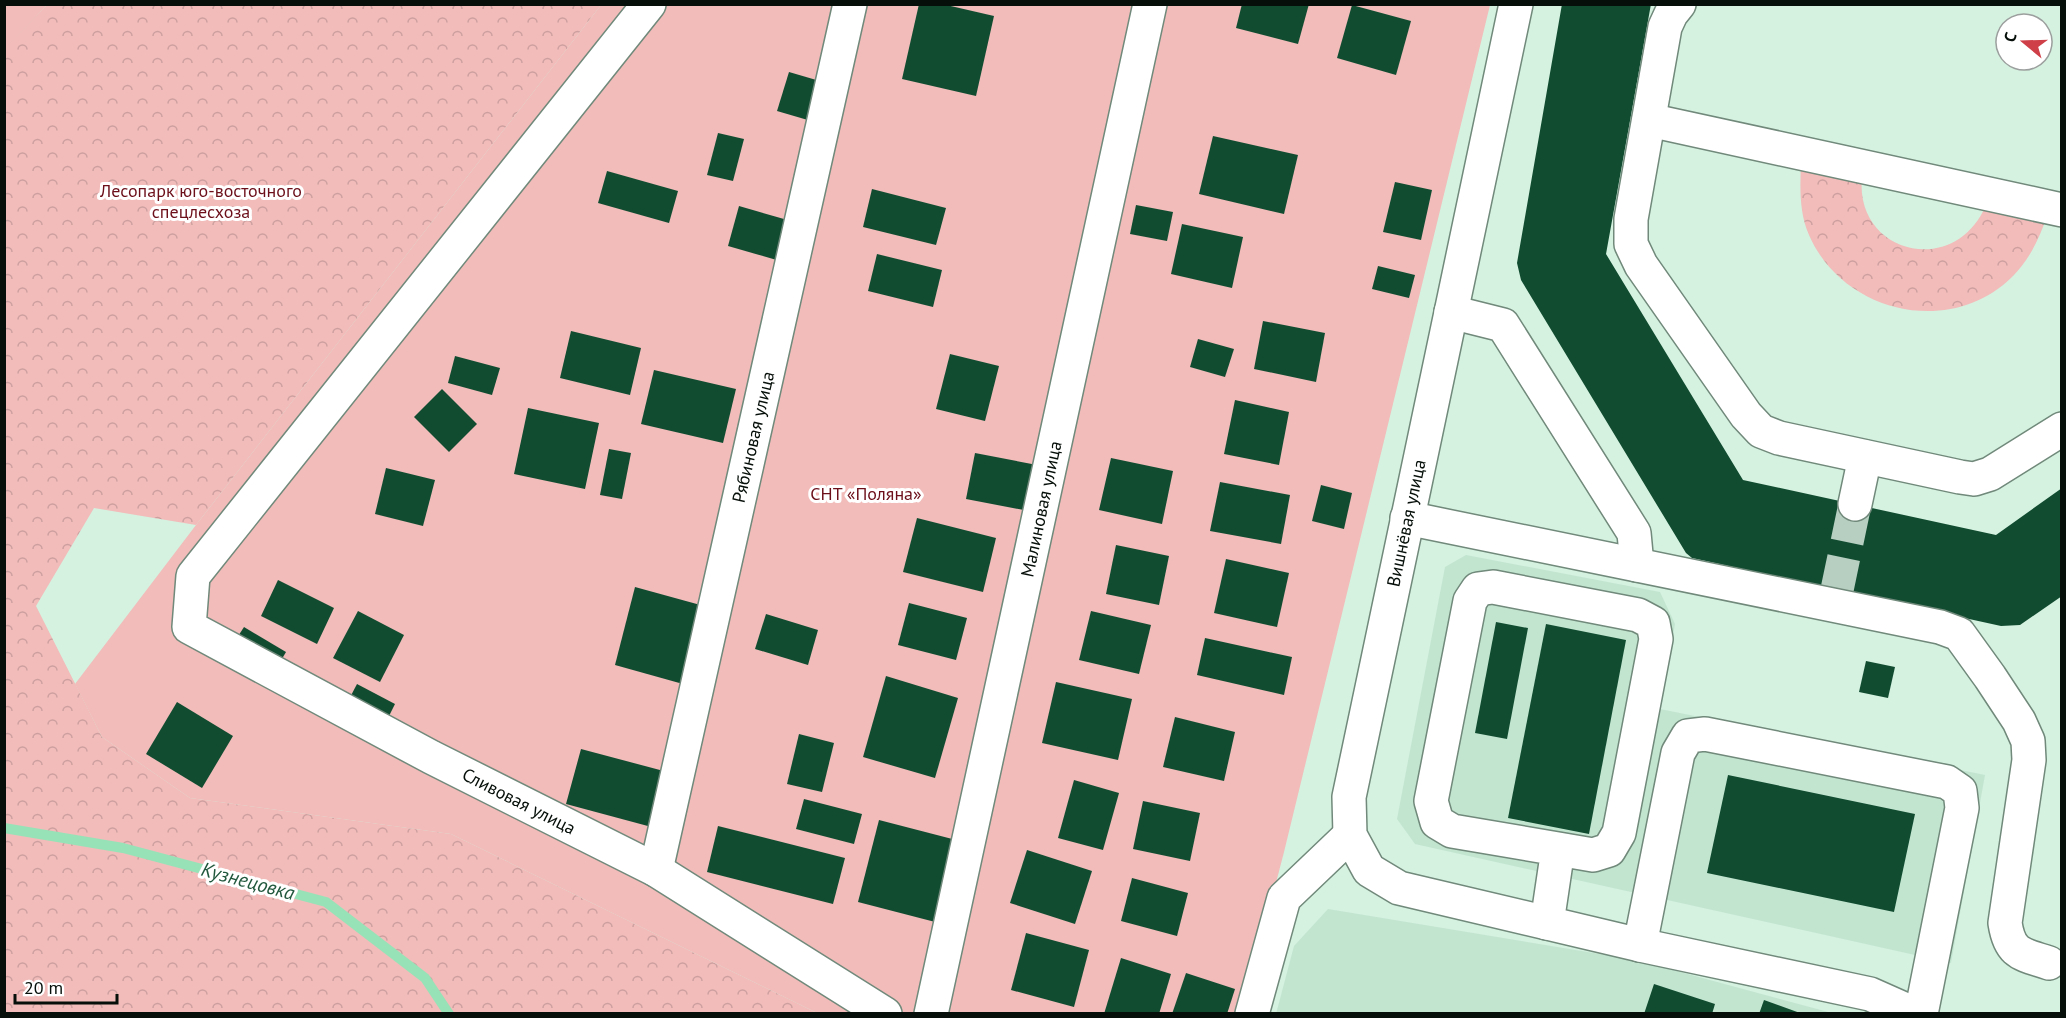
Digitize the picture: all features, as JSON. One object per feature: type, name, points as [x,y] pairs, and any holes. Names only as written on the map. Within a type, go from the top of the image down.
[{"type":"lane","name":"Сливовая улица","points":[[649,4],[193,576],[189,627],[431,757],[656,870],[885,1014]]},
{"type":"lane","name":"Рябиновая улица","points":[[656,870],[850,4]]},
{"type":"lane","name":"Малиновая улица","points":[[931,1014],[1150,4]]},
{"type":"lane","name":"Вишнёвая улица","points":[[1350,835],[1348,797],[1516,4]]},
{"type":"lane","points":[[1679,4],[1665,27],[1631,219],[1630,244],[1641,265],[1746,415],[1761,431],[1779,438],[1974,479],[1990,474],[2061,429]]},
{"type":"lane","points":[[1649,120],[2061,210]]},
{"type":"lane","points":[[1451,312],[1503,326],[1634,532],[1636,565]]},
{"type":"lane","points":[[1855,504],[1865,457]]},
{"type":"lane","points":[[1407,518],[1636,565],[1835,598],[1959,634],[2019,722],[2028,741],[2029,760],[2005,923],[2008,940],[2019,954],[2049,963]]},
{"type":"lane","points":[[1493,587],[1638,615],[1653,623],[1656,639],[1619,833],[1609,850],[1593,855],[1558,849],[1452,831],[1437,822],[1431,801],[1470,601],[1478,589],[1493,587]]},
{"type":"lane","points":[[1640,945],[1678,753],[1688,736],[1705,734],[1947,782],[1960,791],[1962,808],[1921,1014]]},
{"type":"lane","points":[[1252,1014],[1284,898],[1350,835],[1369,870],[1399,888],[1640,945],[1870,994],[1915,1014]]},
{"type":"lane","points":[[1547,923],[1558,849]]},
{"type":"shaded area","points":[[1466,555],[1660,592],[1675,624],[1660,709],[1985,775],[1951,963],[1415,844],[1397,819],[1445,567]]},
{"type":"shaded area","points":[[1328,909],[1636,960],[1832,1013],[1276,1014],[1294,946]]},
{"type":"green space","points":[[4,5],[47,5],[5,49]]},
{"type":"green space","name":"Лесопарк юго-восточного спецлесхоза","points":[[47,5],[601,5],[196,525],[94,508],[36,606],[102,737],[190,798],[451,834],[817,1013],[5,1013],[4,49]]},
{"type":"green space","name":"СНТ «Поляна»","points":[[601,5],[1490,5],[1284,852],[1242,1013],[817,1013],[451,834],[190,798],[102,737],[75,684]]},
{"type":"green space","points":[[1801,163],[1862,177],[1864,203],[1874,224],[1890,239],[1909,248],[1931,249],[1952,243],[1971,228],[1986,205],[2046,219],[2036,243],[2023,264],[2012,277],[1987,296],[1959,307],[1929,311],[1900,308],[1872,299],[1846,283],[1825,262],[1809,235],[1803,217],[1800,190]]},
{"type":"building","points":[[919,4],[942,4],[994,16],[976,96],[902,79]]},
{"type":"building","points":[[1242,4],[1309,4],[1298,44],[1236,28]]},
{"type":"building","points":[[1562,4],[1651,4],[1606,254],[1743,480],[1996,535],[2062,488],[2062,596],[2020,625],[2001,626],[1692,558],[1686,553],[1521,280],[1517,263]]},
{"type":"building","points":[[1352,5],[1411,21],[1396,75],[1337,58]]},
{"type":"building","points":[[789,72],[830,84],[818,123],[777,111]]},
{"type":"building","points":[[718,133],[744,139],[733,181],[707,175]]},
{"type":"building","points":[[1213,136],[1298,155],[1284,214],[1199,194]]},
{"type":"building","points":[[607,171],[678,191],[669,223],[598,203]]},
{"type":"building","points":[[1395,182],[1432,190],[1421,240],[1383,232]]},
{"type":"building","points":[[872,189],[946,208],[936,245],[863,227]]},
{"type":"building","points":[[1136,205],[1173,212],[1167,241],[1130,234]]},
{"type":"building","points":[[739,206],[798,223],[787,263],[728,246]]},
{"type":"building","points":[[1182,224],[1243,237],[1232,288],[1171,274]]},
{"type":"building","points":[[877,254],[942,270],[933,307],[868,291]]},
{"type":"building","points":[[1378,266],[1415,275],[1409,298],[1372,289]]},
{"type":"building","points":[[1263,321],[1325,333],[1316,382],[1254,369]]},
{"type":"building","points":[[571,331],[641,348],[630,395],[560,378]]},
{"type":"building","points":[[1198,339],[1234,349],[1225,377],[1190,367]]},
{"type":"building","points":[[950,354],[999,366],[985,421],[936,409]]},
{"type":"building","points":[[455,356],[500,368],[492,395],[448,383]]},
{"type":"building","points":[[654,370],[736,389],[723,443],[641,424]]},
{"type":"building","points":[[442,389],[477,424],[449,452],[414,417]]},
{"type":"building","points":[[1235,400],[1289,412],[1279,465],[1224,454]]},
{"type":"building","points":[[528,408],[599,423],[585,489],[514,474]]},
{"type":"building","points":[[609,449],[631,453],[622,499],[600,495]]},
{"type":"building","points":[[975,453],[1037,465],[1029,511],[966,499]]},
{"type":"building","points":[[1111,458],[1173,471],[1162,524],[1099,510]]},
{"type":"building","points":[[386,468],[435,480],[423,526],[375,514]]},
{"type":"building","points":[[1220,482],[1290,495],[1281,544],[1210,531]]},
{"type":"building","points":[[1321,485],[1352,493],[1344,529],[1312,521]]},
{"type":"building","points":[[917,518],[996,538],[983,592],[903,572]]},
{"type":"building","points":[[1116,545],[1169,556],[1159,605],[1106,594]]},
{"type":"building","points":[[1226,559],[1289,573],[1277,627],[1214,613]]},
{"type":"building","points":[[278,580],[334,608],[317,644],[261,616]]},
{"type":"building","points":[[635,587],[704,606],[683,684],[615,665]]},
{"type":"building","points":[[909,603],[967,618],[956,660],[898,645]]},
{"type":"building","points":[[358,611],[404,635],[380,682],[333,658]]},
{"type":"building","points":[[1091,611],[1151,625],[1139,674],[1079,660]]},
{"type":"building","points":[[766,614],[818,630],[808,665],[755,649]]},
{"type":"building","points":[[1496,622],[1528,628],[1507,739],[1475,733]]},
{"type":"building","points":[[1546,624],[1626,640],[1589,834],[1508,818]]},
{"type":"building","points":[[244,627],[286,652],[276,669],[233,644]]},
{"type":"building","points":[[1205,638],[1292,657],[1284,695],[1197,675]]},
{"type":"building","points":[[1866,661],[1895,667],[1888,698],[1859,692]]},
{"type":"building","points":[[886,676],[958,698],[935,778],[863,757]]},
{"type":"building","points":[[1056,682],[1132,699],[1118,760],[1042,743]]},
{"type":"building","points":[[357,684],[395,704],[384,726],[346,705]]},
{"type":"building","points":[[177,702],[233,736],[202,788],[146,754]]},
{"type":"building","points":[[1175,717],[1235,732],[1224,781],[1163,767]]},
{"type":"building","points":[[799,734],[834,743],[822,792],[787,784]]},
{"type":"building","points":[[581,749],[675,774],[659,829],[566,804]]},
{"type":"building","points":[[1728,775],[1915,814],[1894,912],[1707,873]]},
{"type":"building","points":[[1074,780],[1119,793],[1103,850],[1058,838]]},
{"type":"building","points":[[804,799],[862,814],[854,844],[796,829]]},
{"type":"building","points":[[1143,801],[1200,813],[1190,861],[1133,849]]},
{"type":"building","points":[[879,820],[960,841],[939,923],[858,902]]},
{"type":"building","points":[[718,826],[845,858],[833,904],[707,872]]},
{"type":"building","points":[[1027,850],[1092,871],[1075,924],[1010,903]]},
{"type":"building","points":[[1132,878],[1188,893],[1177,936],[1121,921]]},
{"type":"building","points":[[1026,933],[1089,950],[1074,1007],[1011,990]]},
{"type":"building","points":[[1121,958],[1171,974],[1159,1014],[1104,1014]]},
{"type":"building","points":[[1186,973],[1235,989],[1227,1014],[1172,1014]]},
{"type":"building","points":[[1654,984],[1715,1004],[1712,1014],[1644,1014]]},
{"type":"building","points":[[1764,1000],[1800,1013],[1800,1014],[1759,1014]]},
{"type":"waterway","name":"Кузнецовка","points":[[4,828],[123,848],[326,902],[425,978],[449,1014]]},
{"type":"tunnel","points":[[1837,590],[1855,504]]}]
